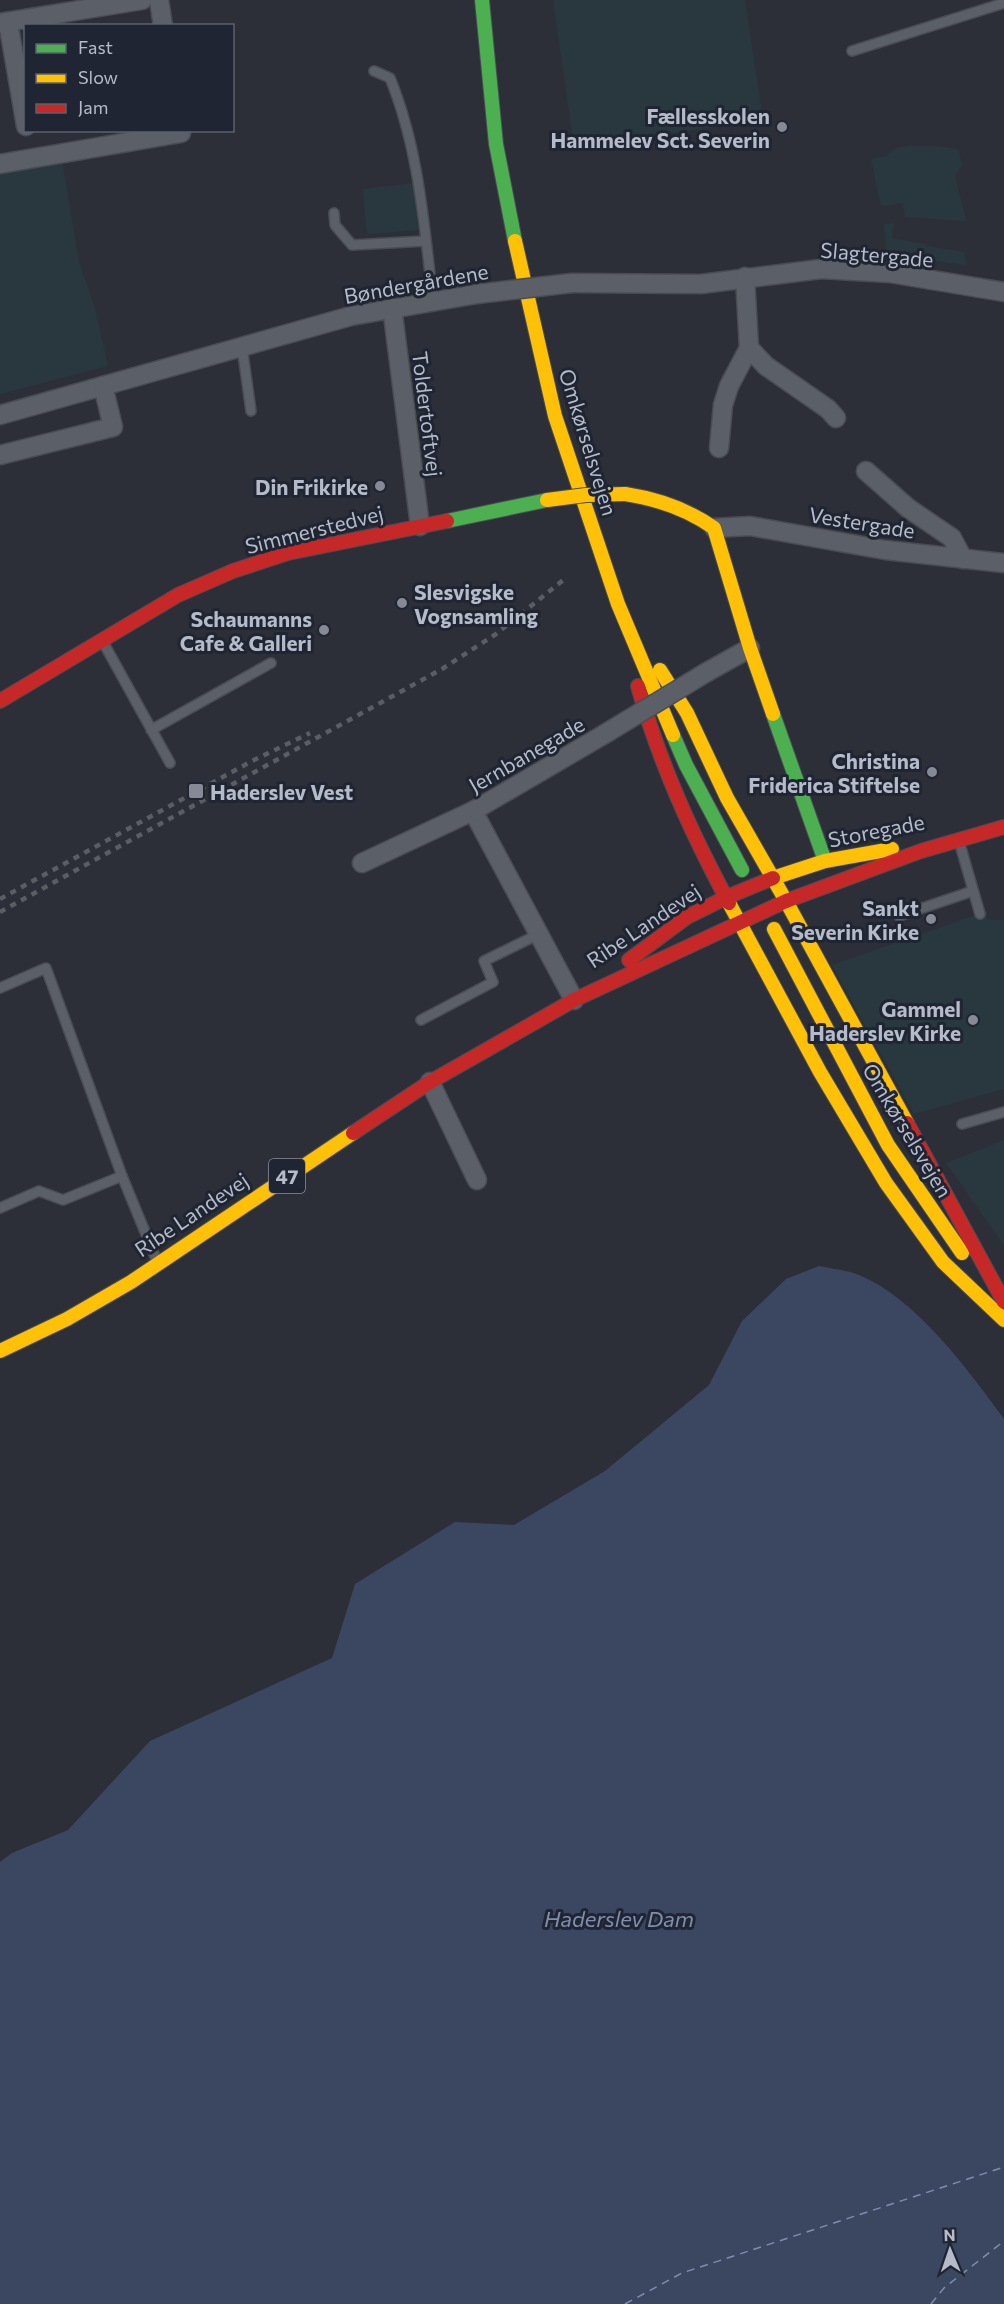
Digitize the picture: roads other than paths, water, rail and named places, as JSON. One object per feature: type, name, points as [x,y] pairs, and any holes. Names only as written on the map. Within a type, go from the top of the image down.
[{"type":"main road","name":"Omkørselsvejen","points":[[482,0],[496,144],[516,247],[555,416],[618,604],[686,765],[742,870]]},
{"type":"main road","name":"Simmerstedvej","points":[[0,701],[178,595],[233,571],[288,553],[547,500],[586,495],[626,494],[667,503],[698,516],[714,528]]},
{"type":"main road","points":[[714,528],[750,648],[825,861]]},
{"type":"main road","points":[[618,604],[687,713],[727,798],[1004,1302]]},
{"type":"main road","points":[[618,604],[648,727],[672,787],[736,916],[837,1104],[890,1191],[938,1255],[1004,1320]]},
{"type":"main road","name":"Storegade","points":[[779,889],[825,861],[1004,827]]},
{"type":"main road","name":"Storegade","points":[[779,889],[868,869],[990,830]]},
{"type":"main road","points":[[736,916],[779,889],[901,847]]},
{"type":"main road","name":"Ribe Landevej","points":[[574,1000],[687,917],[727,897],[779,889]]},
{"type":"main road","name":"Ribe Landevej","points":[[0,1351],[67,1319],[158,1264],[430,1082],[574,1000],[662,958],[779,889]]},
{"type":"main road","name":"Omkørselsvejen","points":[[774,929],[888,1145],[930,1209],[1004,1311]]},
{"type":"street","points":[[24,118],[4,23],[84,18],[142,0]]},
{"type":"street","points":[[159,0],[163,24]]},
{"type":"street","points":[[27,132],[31,158]]},
{"type":"street","points":[[0,164],[104,138],[181,132]]},
{"type":"street","name":"Slagtergade","points":[[745,277],[821,269],[890,273],[1004,292]]},
{"type":"street","points":[[718,448],[723,405],[729,386],[748,348],[745,277]]},
{"type":"street","name":"Bøndergårdene","points":[[0,415],[351,316],[392,307],[572,283],[701,284],[745,277]]},
{"type":"street","name":"Toldertoftvej","points":[[392,307],[420,526]]},
{"type":"street","points":[[748,348],[766,366],[828,409],[836,418]]},
{"type":"street","points":[[0,455],[113,427],[103,386]]},
{"type":"street","points":[[866,471],[908,508],[952,538],[963,559]]},
{"type":"street","name":"Vestergade","points":[[714,528],[750,526],[885,550],[1004,563]]},
{"type":"street","name":"Jernbanegade","points":[[362,863],[473,811],[750,648]]},
{"type":"street","points":[[473,811],[574,1000]]},
{"type":"street","points":[[430,1082],[477,1180]]},
{"type":"lane","points":[[852,51],[1004,3]]},
{"type":"lane","points":[[374,71],[390,78],[407,125],[417,168],[433,300]]},
{"type":"lane","points":[[334,213],[335,225],[352,245],[426,241]]},
{"type":"lane","points":[[242,347],[251,411]]},
{"type":"lane","points":[[102,640],[170,763]]},
{"type":"lane","points":[[151,730],[271,663]]},
{"type":"lane","points":[[958,839],[980,914]]},
{"type":"lane","points":[[899,916],[973,891]]},
{"type":"lane","points":[[421,1020],[493,982],[484,961],[539,934]]},
{"type":"lane","points":[[0,988],[46,968],[122,1176],[158,1264]]},
{"type":"lane","points":[[962,1124],[1004,1112]]},
{"type":"lane","points":[[0,1208],[39,1191],[63,1200],[122,1176]]},
{"type":"water","name":"Haderslev Dam","points":[[819,1266],[859,1275],[901,1301],[921,1318],[958,1358],[1004,1419],[1004,2304],[0,2304],[0,1862],[12,1853],[68,1830],[150,1741],[332,1658],[355,1584],[455,1522],[514,1525],[605,1471],[709,1385],[742,1321],[786,1279]]},
{"type":"railway","points":[[0,912],[442,669],[496,634],[567,577]]},
{"type":"railway","points":[[0,899],[252,761],[310,733]]},
{"type":"place","name":"Fællesskolen Hammelev Sct. Severin","points":[[782,127]]},
{"type":"place","name":"Din Frikirke","points":[[380,486]]},
{"type":"place","name":"Slesvigske Vognsamling","points":[[402,603]]},
{"type":"place","name":"Schaumanns Cafe & Galleri","points":[[324,630]]},
{"type":"place","name":"Christina Friderica Stiftelse","points":[[932,772]]},
{"type":"place","name":"Haderslev Vest","points":[[196,791]]},
{"type":"place","name":"Sankt Severin Kirke","points":[[931,919]]},
{"type":"place","name":"Gammel Haderslev Kirke","points":[[973,1020]]}]
